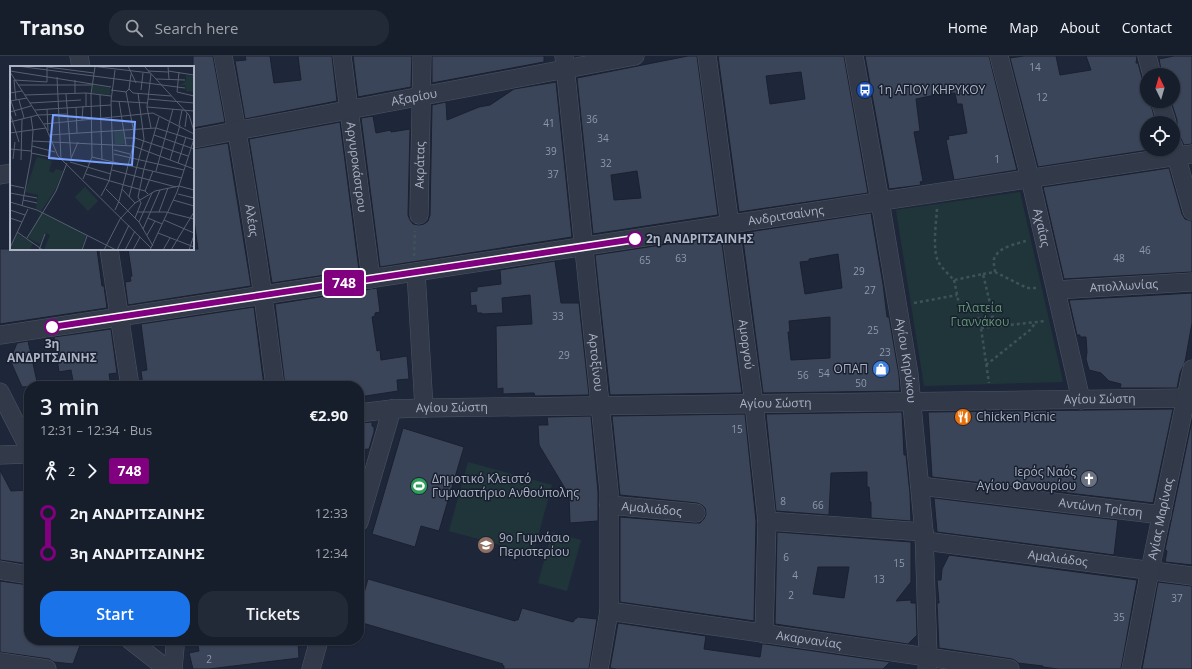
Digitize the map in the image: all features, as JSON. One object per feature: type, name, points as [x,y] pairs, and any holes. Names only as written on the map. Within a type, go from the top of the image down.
[{"type":"street","points":[[79,56],[80,66]]},
{"type":"street","name":"Αλέας","points":[[223,56],[238,131],[264,295],[274,381]]},
{"type":"street","name":"Αργυροκάστρου","points":[[342,56],[371,279]]},
{"type":"street","name":"Ακράτας","points":[[419,215],[420,96],[422,56]]},
{"type":"street","name":"Αξαρίου","points":[[194,139],[420,96],[565,62],[635,56]]},
{"type":"street","name":"Αμοργού","points":[[707,56],[731,224],[767,521],[764,634]]},
{"type":"street","name":"Αγίου Κηρύκου","points":[[854,56],[909,374],[924,536],[928,663]]},
{"type":"street","name":"Αχαΐας","points":[[999,56],[1030,178],[1081,400]]},
{"type":"street","points":[[1147,56],[1150,68]]},
{"type":"street","name":"Αρτοξίνου","points":[[565,62],[609,505],[609,611],[599,669]]},
{"type":"street","points":[[1181,151],[1192,211]]},
{"type":"street","name":"Ανδριτσαίνης","points":[[0,336],[938,193],[1181,151]]},
{"type":"street","points":[[0,175],[10,173]]},
{"type":"street","points":[[109,250],[129,381]]},
{"type":"street","points":[[416,272],[424,408]]},
{"type":"street","name":"Απολλωνίας","points":[[1055,288],[1192,282]]},
{"type":"street","name":"Αγίας Μαρίνας","points":[[1130,669],[1162,515],[1189,399],[1192,368]]},
{"type":"street","points":[[0,392],[24,439]]},
{"type":"street","name":"Αγίου Σώστη","points":[[364,412],[392,408],[1189,399]]},
{"type":"street","points":[[364,505],[392,408]]},
{"type":"street","points":[[0,455],[24,454]]},
{"type":"street","name":"Αντώνη Τρίτση","points":[[920,486],[1162,515]]},
{"type":"street","name":"Αμαλιάδος","points":[[609,505],[696,513]]},
{"type":"street","name":"Αμαλιάδος","points":[[767,521],[924,536],[1192,576]]},
{"type":"street","points":[[0,570],[24,574]]},
{"type":"street","name":"Ακαρνανίας","points":[[609,611],[764,634],[928,663],[1010,669]]},
{"type":"street","points":[[136,645],[167,669]]},
{"type":"street","points":[[173,669],[175,645]]},
{"type":"street","points":[[311,669],[318,645]]},
{"type":"street","points":[[0,662],[46,669]]},
{"type":"path","points":[[938,193],[935,237],[936,250],[939,262],[954,280],[961,314]]},
{"type":"path","points":[[416,272],[414,258],[415,223],[419,215]]},
{"type":"path","points":[[995,272],[994,260],[1005,247],[1043,236]]},
{"type":"path","points":[[954,280],[995,272],[1027,288],[1055,288]]},
{"type":"path","points":[[981,328],[993,316],[983,274]]},
{"type":"path","points":[[898,306],[957,295]]},
{"type":"path","points":[[960,308],[967,307],[978,312],[991,401]]},
{"type":"path","points":[[981,328],[1062,319]]},
{"type":"path","points":[[986,365],[1030,330],[1036,322]]},
{"type":"green space","name":"πλατεία Γιαννάκου","points":[[1020,192],[1063,382],[924,386],[896,210]]},
{"type":"green space","points":[[468,462],[552,485],[533,554],[449,531]]},
{"type":"green space","points":[[552,532],[581,540],[567,591],[538,583]]},
{"type":"building","points":[[193,56],[213,56],[225,122],[194,128]]},
{"type":"building","points":[[245,56],[270,56],[274,83],[301,80],[298,56],[332,56],[337,101],[245,119],[235,61],[246,60]]},
{"type":"building","points":[[353,56],[412,56],[411,87],[358,97]]},
{"type":"building","points":[[432,56],[544,56],[544,62],[432,83]]},
{"type":"building","points":[[688,56],[697,56],[718,215],[593,234],[577,78]],"holes":[[[637,171],[641,198],[614,200],[611,175]]]},
{"type":"building","points":[[718,56],[844,56],[868,193],[739,212]],"holes":[[[801,72],[805,99],[770,104],[766,76]]]},
{"type":"building","points":[[865,56],[989,56],[1017,170],[954,180],[946,140],[949,139],[948,136],[967,133],[962,104],[957,104],[955,93],[940,94],[916,99],[920,131],[914,132],[923,181],[920,182],[921,185],[889,189]]},
{"type":"building","points":[[1024,56],[1056,56],[1060,75],[1091,70],[1086,56],[1137,56],[1136,63],[1138,63],[1140,70],[1140,108],[1152,108],[1154,116],[1140,116],[1140,151],[1038,167],[1010,58]]},
{"type":"building","points":[[1174,56],[1192,56],[1192,144],[1184,145],[1180,137],[1180,116],[1176,116],[1173,108],[1180,108],[1180,68],[1161,68],[1159,59]]},
{"type":"building","points":[[556,82],[572,237],[380,267],[361,118],[373,116],[376,133],[391,130],[391,132],[410,129],[408,215],[413,224],[419,225],[428,221],[430,215],[432,105],[446,102],[447,120],[479,107],[490,105],[514,89]]},
{"type":"building","points":[[340,122],[359,270],[272,283],[249,139]]},
{"type":"building","points":[[228,143],[251,286],[128,305],[125,282],[131,281],[130,277],[132,276],[128,250],[198,249],[194,220],[194,149]]},
{"type":"building","points":[[1169,168],[1182,214],[1185,219],[1192,221],[1192,272],[1064,279],[1043,187]]},
{"type":"building","points":[[871,213],[887,317],[889,317],[899,375],[900,391],[763,393],[742,233]],"holes":[[[838,254],[842,288],[805,294],[800,262]],[[830,317],[830,358],[791,360],[788,332],[790,332],[789,321]]]},
{"type":"building","points":[[721,236],[742,393],[610,395],[595,255]]},
{"type":"building","points":[[0,249],[97,250],[102,286],[104,286],[107,308],[0,324]]},
{"type":"building","points":[[555,261],[561,303],[579,303],[589,395],[535,396],[534,393],[503,394],[503,388],[497,389],[496,326],[532,324],[530,295],[502,298],[503,313],[482,314],[477,313],[476,305],[471,306],[470,292],[477,291],[477,287],[501,284],[500,270]]},
{"type":"building","points":[[377,288],[380,312],[375,313],[375,316],[372,317],[377,351],[380,350],[381,360],[407,356],[409,379],[397,380],[398,391],[364,396],[364,381],[284,381],[275,304]]},
{"type":"building","points":[[1192,293],[1192,323],[1185,362],[1180,373],[1177,388],[1120,388],[1121,384],[1109,381],[1101,373],[1089,370],[1086,359],[1086,337],[1080,337],[1080,335],[1077,335],[1069,300]]},
{"type":"building","points":[[254,307],[263,381],[142,381],[141,371],[147,370],[141,324]]},
{"type":"building","points":[[111,329],[117,373],[109,374],[110,381],[73,381],[71,370],[59,372],[54,337]]},
{"type":"building","points":[[28,341],[37,381],[24,381],[24,387],[22,387],[10,360],[17,343]]},
{"type":"building","points":[[1173,409],[1153,503],[932,477],[928,412]]},
{"type":"building","points":[[902,412],[904,455],[906,455],[911,521],[871,518],[871,502],[869,487],[867,487],[867,472],[831,473],[829,515],[776,511],[766,414]]},
{"type":"building","points":[[745,414],[756,521],[754,621],[620,602],[620,517],[700,523],[706,514],[705,508],[697,503],[620,495],[612,416]]},
{"type":"building","points":[[591,416],[598,492],[598,521],[570,523],[569,495],[539,445],[538,425],[548,425],[547,417]]},
{"type":"building","points":[[1192,420],[1192,565],[1165,562],[1167,551],[1165,550]]},
{"type":"building","points":[[372,422],[374,432],[369,449],[364,450],[364,423]]},
{"type":"building","name":"Δημοτικό Κλειστό Γυμναστήριο Ανθούπολης","points":[[403,428],[464,447],[439,531],[421,526],[415,547],[372,534]]},
{"type":"building","points":[[0,470],[11,491],[24,490],[24,563],[0,560]]},
{"type":"building","points":[[934,498],[1118,520],[1114,555],[937,532]]},
{"type":"building","points":[[777,532],[911,542],[911,582],[896,601],[911,600],[911,603],[916,603],[917,635],[908,644],[775,624]],"holes":[[[818,567],[849,567],[844,598],[813,594]]]},
{"type":"building","points":[[949,555],[1137,580],[1121,669],[1058,669],[1018,663],[1012,659],[939,648],[937,603],[939,603],[937,580],[941,580],[942,569]]},
{"type":"building","points":[[368,579],[515,621],[518,620],[522,608],[573,622],[578,617],[597,619],[589,669],[504,669],[503,664],[364,623],[364,593]]},
{"type":"building","points":[[0,581],[24,584],[24,645],[80,645],[73,664],[0,652]]},
{"type":"building","points":[[1158,582],[1192,586],[1192,669],[1142,669]]},
{"type":"building","points":[[618,623],[706,636],[704,649],[760,657],[762,644],[765,644],[890,662],[883,669],[610,668]]},
{"type":"building","points":[[198,645],[298,645],[299,658],[209,669],[193,669],[189,653],[199,651]]},
{"type":"bus line","name":"748","points":[[52,327],[635,239]]},
{"type":"place","name":"1η ΑΓΙΟΥ ΚΗΡΥΚΟΥ","points":[[865,90]]},
{"type":"place","name":"2η ΑΝΔΡΙΤΣΑΙΝΗΣ","points":[[635,239]]},
{"type":"place","name":"3η ΑΝΔΡΙΤΣΑΙΝΗΣ","points":[[52,327]]},
{"type":"place","name":"ΟΠΑΠ","points":[[881,369]]},
{"type":"place","name":"Chicken Picnic","points":[[963,417]]},
{"type":"place","name":"Ιερός Ναός Αγίου Φανουρίου","points":[[1089,479]]},
{"type":"place","name":"Δημοτικό Κλειστό Γυμναστήριο Ανθούπολης","points":[[419,486]]},
{"type":"place","name":"9ο Γυμνάσιο Περιστερίου","points":[[486,545]]}]
